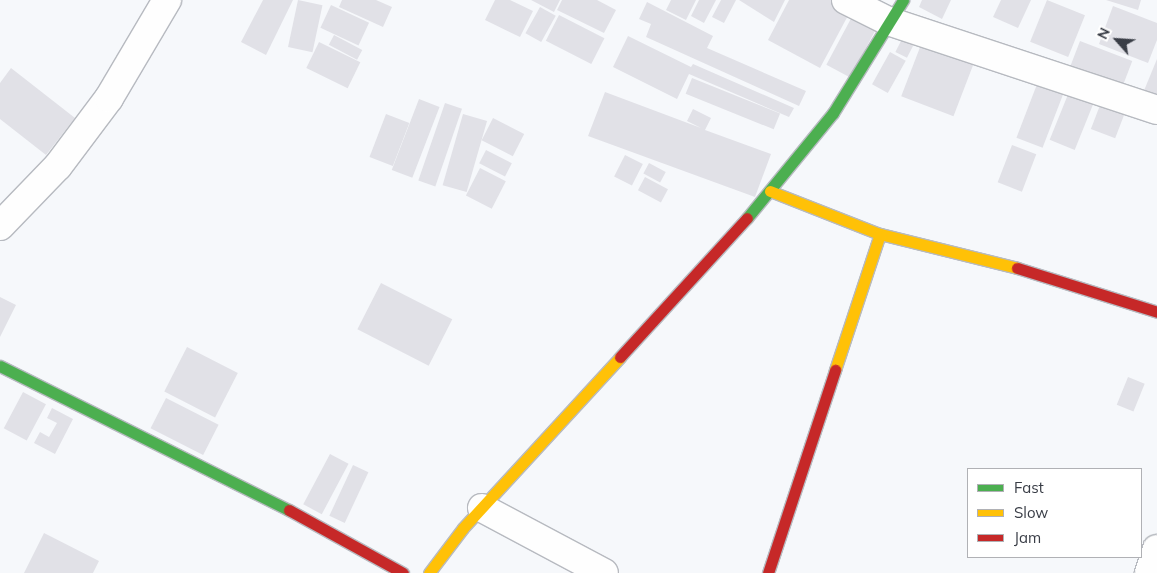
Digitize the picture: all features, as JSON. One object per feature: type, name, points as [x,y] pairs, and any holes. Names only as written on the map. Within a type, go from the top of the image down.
[{"type":"street","points":[[0,226],[58,166],[98,113],[167,0]]},
{"type":"street","points":[[846,0],[896,10],[1157,110]]},
{"type":"street","points":[[429,573],[482,508],[770,190],[833,113],[896,10]]},
{"type":"street","points":[[770,190],[880,234],[1068,281],[1157,312]]},
{"type":"street","points":[[768,573],[880,234]]},
{"type":"street","points":[[0,366],[310,521],[402,573]]},
{"type":"street","points":[[482,508],[604,573]]},
{"type":"street","points":[[1149,573],[1157,549]]},
{"type":"building","points":[[263,0],[293,0],[266,55],[241,42]]},
{"type":"building","points":[[298,0],[322,5],[312,52],[288,47]]},
{"type":"building","points":[[342,0],[376,0],[392,7],[383,27],[339,7]]},
{"type":"building","points":[[495,0],[510,0],[533,11],[520,37],[485,20]]},
{"type":"building","points":[[531,0],[560,0],[554,12]]},
{"type":"building","points":[[562,0],[597,0],[616,10],[604,33],[557,10]]},
{"type":"building","points":[[671,0],[696,0],[686,20],[666,10]]},
{"type":"building","points":[[699,0],[716,0],[704,23],[691,16]]},
{"type":"building","points":[[721,0],[736,0],[724,23],[712,17]]},
{"type":"building","points":[[739,0],[785,0],[774,22]]},
{"type":"building","points":[[789,0],[833,0],[851,10],[820,68],[768,40]]},
{"type":"building","points":[[922,0],[951,0],[942,19],[919,7]]},
{"type":"building","points":[[1001,0],[1031,0],[1018,28],[993,17]]},
{"type":"building","points":[[1047,0],[1085,15],[1068,57],[1030,42]]},
{"type":"building","points":[[1106,0],[1141,0],[1138,10]]},
{"type":"building","points":[[647,2],[713,36],[707,48],[806,91],[799,106],[646,37],[651,24],[639,19]]},
{"type":"building","points":[[331,5],[369,23],[358,45],[320,28]]},
{"type":"building","points":[[1113,6],[1157,23],[1157,40],[1148,63],[1099,44]]},
{"type":"building","points":[[540,7],[556,16],[541,42],[525,33]]},
{"type":"building","points":[[855,11],[879,24],[850,78],[826,65]]},
{"type":"building","points":[[559,15],[604,38],[591,64],[546,41]]},
{"type":"building","points":[[334,35],[362,50],[357,60],[329,45]]},
{"type":"building","points":[[904,35],[916,41],[907,58],[895,52]]},
{"type":"building","points":[[628,36],[691,67],[693,64],[794,108],[789,117],[689,74],[677,99],[613,67]]},
{"type":"building","points":[[1080,41],[1132,61],[1122,89],[1069,69]]},
{"type":"building","points":[[319,42],[360,62],[348,88],[306,68]]},
{"type":"building","points":[[922,42],[974,62],[953,116],[901,96]]},
{"type":"building","points":[[890,52],[906,61],[888,93],[872,84]]},
{"type":"building","points":[[1157,59],[1157,99],[1143,93]]},
{"type":"building","points":[[11,68],[75,118],[46,155],[0,119],[0,83]]},
{"type":"building","points":[[692,78],[780,114],[774,129],[686,94]]},
{"type":"building","points":[[1039,79],[1065,89],[1043,148],[1016,138]]},
{"type":"building","points":[[1071,87],[1096,97],[1075,150],[1050,140]]},
{"type":"building","points":[[605,92],[701,128],[687,121],[693,109],[711,118],[705,130],[771,154],[755,197],[588,136]]},
{"type":"building","points":[[419,99],[440,107],[412,178],[392,170]]},
{"type":"building","points":[[1102,100],[1126,109],[1115,138],[1091,129]]},
{"type":"building","points":[[445,103],[462,109],[435,186],[418,181]]},
{"type":"building","points":[[386,114],[409,123],[393,166],[370,157]]},
{"type":"building","points":[[463,114],[487,121],[467,192],[443,185]]},
{"type":"building","points":[[493,118],[524,134],[513,156],[482,140]]},
{"type":"building","points":[[1012,145],[1036,154],[1022,192],[998,182]]},
{"type":"building","points":[[486,150],[512,163],[505,177],[479,163]]},
{"type":"building","points":[[625,155],[643,164],[632,185],[614,176]]},
{"type":"building","points":[[649,163],[666,172],[660,183],[643,174]]},
{"type":"building","points":[[480,168],[506,181],[492,209],[466,196]]},
{"type":"building","points":[[645,177],[668,189],[661,202],[638,190]]},
{"type":"building","points":[[381,283],[452,319],[429,366],[357,329]]},
{"type":"building","points":[[0,297],[16,305],[0,337]]},
{"type":"building","points":[[187,347],[238,373],[215,417],[164,392]]},
{"type":"building","points":[[1128,377],[1145,384],[1133,412],[1117,405]]},
{"type":"building","points":[[23,392],[46,404],[27,440],[4,428]]},
{"type":"building","points":[[166,398],[219,425],[203,455],[151,428]]},
{"type":"building","points":[[52,408],[73,419],[55,454],[34,443],[40,432],[49,437],[57,423],[47,418]]},
{"type":"building","points":[[330,454],[349,464],[322,514],[303,504]]},
{"type":"building","points":[[353,465],[368,472],[345,523],[329,516]]},
{"type":"building","points":[[44,533],[99,561],[93,573],[24,573]]},
{"type":"traffic: fast","points":[[747,218],[833,113],[903,0]]},
{"type":"traffic: fast","points":[[0,366],[289,510]]},
{"type":"traffic: slow","points":[[770,191],[880,234],[1017,268]]},
{"type":"traffic: slow","points":[[835,370],[880,234]]},
{"type":"traffic: slow","points":[[429,573],[463,528],[620,357]]},
{"type":"traffic: jam","points":[[620,357],[747,218]]},
{"type":"traffic: jam","points":[[1017,268],[1157,312]]},
{"type":"traffic: jam","points":[[768,573],[835,370]]},
{"type":"traffic: jam","points":[[289,510],[403,573]]}]
